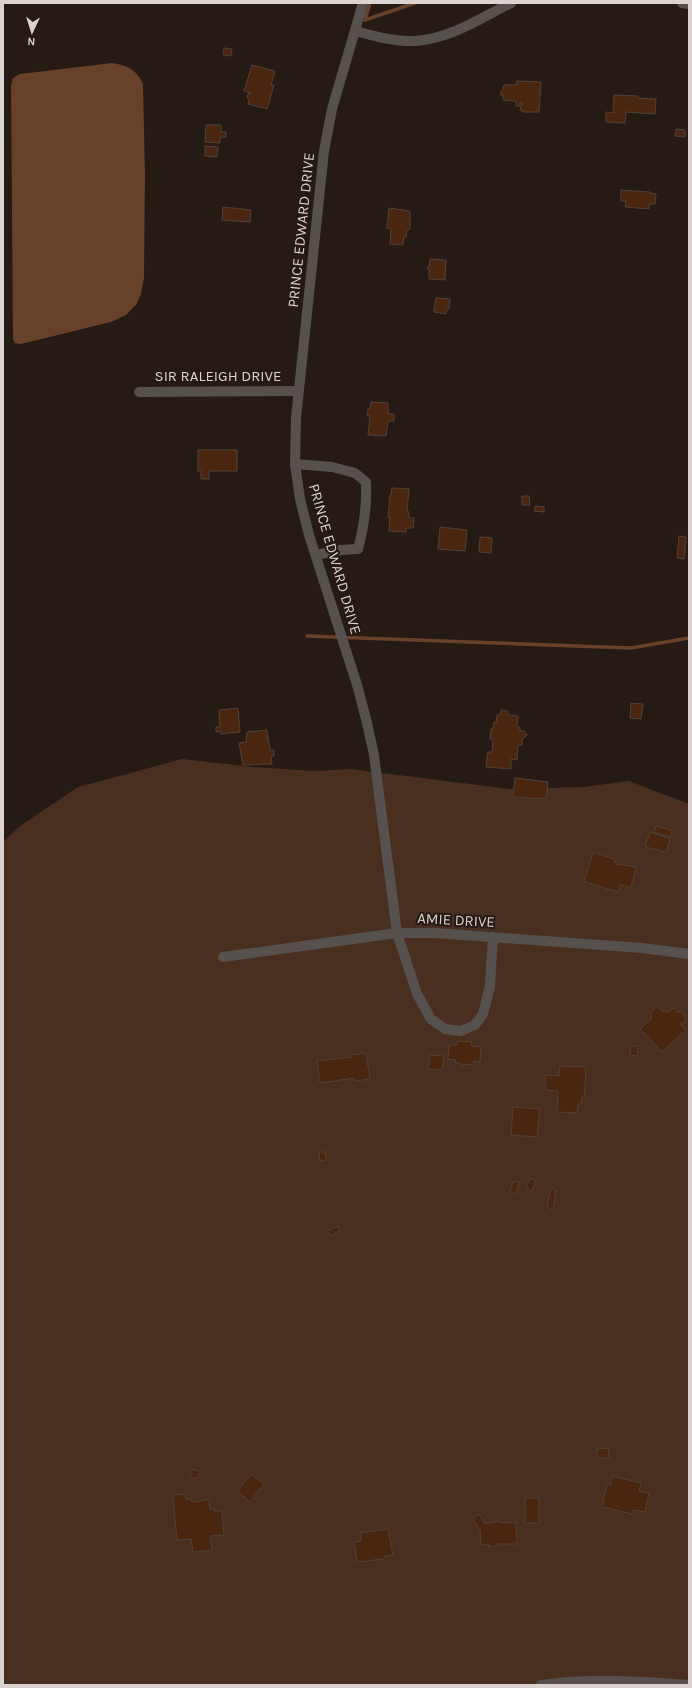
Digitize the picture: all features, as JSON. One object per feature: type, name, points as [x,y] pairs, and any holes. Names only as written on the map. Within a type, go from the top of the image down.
[{"type":"street","name":"PRINCE EDWARD DRIVE","points":[[363,3],[328,127],[298,391],[294,446],[295,464],[300,499],[358,688],[374,755],[397,933],[417,994],[431,1019],[445,1029],[461,1031],[475,1025],[483,1014],[490,986],[493,937]]},
{"type":"street","points":[[355,31],[403,41],[426,40],[448,34],[512,3]]},
{"type":"street","points":[[682,3],[689,4]]},
{"type":"street","name":"SIR RALEIGH DRIVE","points":[[139,392],[298,391]]},
{"type":"street","points":[[295,464],[332,467],[355,473],[366,482],[367,498],[363,531],[358,549],[340,550],[316,555]]},
{"type":"street","name":"AMIE DRIVE","points":[[223,958],[397,933],[435,932],[642,948],[689,954]]},
{"type":"street","points":[[541,1685],[569,1681],[689,1684]]},
{"type":"shaded area","points":[[112,63],[131,69],[138,75],[143,84],[145,174],[144,278],[141,294],[136,305],[126,315],[111,322],[21,344],[15,343],[13,339],[11,85],[13,78],[20,74]]},
{"type":"shaded area","points":[[182,759],[253,767],[313,771],[351,769],[511,789],[583,787],[629,781],[689,804],[689,1685],[3,1685],[3,842],[20,826],[78,787]]},
{"type":"building","points":[[224,48],[232,49],[231,56],[223,55]]},
{"type":"building","points":[[252,65],[275,71],[271,85],[274,85],[267,109],[248,104],[248,94],[251,93],[244,91]]},
{"type":"building","points":[[517,81],[541,82],[539,112],[523,112],[520,110],[522,103],[520,103],[520,106],[516,106],[516,101],[503,100],[503,95],[500,95],[504,85],[516,85]]},
{"type":"building","points":[[614,95],[638,96],[638,98],[656,99],[655,114],[626,112],[625,123],[606,122],[606,112],[615,113],[613,111]]},
{"type":"building","points":[[206,125],[221,125],[221,132],[226,132],[226,137],[220,137],[220,143],[205,142]]},
{"type":"building","points":[[676,129],[685,130],[685,137],[675,136]]},
{"type":"building","points":[[205,146],[218,147],[217,157],[205,156]]},
{"type":"building","points":[[621,190],[650,192],[656,194],[655,204],[649,204],[649,209],[625,207],[626,201],[621,201]]},
{"type":"building","points":[[223,207],[251,210],[250,222],[222,220]]},
{"type":"building","points":[[389,208],[410,211],[410,229],[407,231],[406,237],[404,237],[403,245],[390,244],[391,229],[387,228]]},
{"type":"building","points":[[430,259],[446,260],[445,280],[429,279],[429,270],[427,268],[429,266]]},
{"type":"building","points":[[436,298],[450,299],[449,309],[447,309],[446,314],[434,312]]},
{"type":"building","points":[[371,402],[388,403],[388,414],[394,414],[394,421],[388,421],[386,436],[368,435],[370,416],[367,416]]},
{"type":"building","points":[[198,450],[237,450],[237,471],[209,471],[209,479],[201,479],[201,471],[198,471]]},
{"type":"building","points":[[392,488],[409,489],[407,511],[409,512],[409,518],[414,518],[413,528],[406,528],[406,532],[389,531],[390,518],[388,518]]},
{"type":"building","points":[[522,496],[529,496],[530,505],[522,505]]},
{"type":"building","points":[[535,506],[544,507],[544,512],[534,511]]},
{"type":"building","points":[[440,527],[467,530],[465,551],[438,549]]},
{"type":"building","points":[[679,536],[686,537],[684,559],[677,558]]},
{"type":"building","points":[[480,537],[492,538],[491,553],[479,552]]},
{"type":"building","points":[[631,703],[643,704],[641,719],[630,718]]},
{"type":"building","points":[[238,708],[240,732],[221,734],[221,731],[216,732],[216,727],[220,727],[219,710]]},
{"type":"building","points":[[501,710],[508,711],[508,715],[518,716],[517,726],[520,728],[520,731],[524,731],[527,735],[522,740],[522,745],[518,745],[517,760],[511,759],[511,769],[486,767],[488,752],[492,752],[493,739],[490,739],[491,729],[493,729],[494,722],[496,723],[497,715],[500,715]]},
{"type":"building","points":[[267,730],[270,750],[274,750],[274,756],[271,756],[272,764],[243,765],[239,743],[246,742],[247,732]]},
{"type":"building","points":[[515,778],[548,782],[546,799],[513,797]]},
{"type":"building","points":[[656,826],[672,830],[670,837],[654,832]]},
{"type":"building","points":[[650,832],[670,839],[666,852],[645,847]]},
{"type":"building","points":[[593,852],[614,859],[616,864],[636,867],[631,888],[621,885],[618,892],[584,882]]},
{"type":"building","points":[[657,1006],[662,1011],[669,1012],[673,1008],[678,1013],[680,1011],[686,1018],[686,1021],[680,1024],[686,1030],[662,1052],[640,1029],[652,1018],[650,1017],[652,1015],[650,1013]]},
{"type":"building","points":[[457,1041],[472,1042],[471,1046],[481,1047],[480,1062],[474,1061],[474,1064],[462,1065],[460,1063],[455,1063],[456,1060],[448,1059],[449,1045],[456,1045]]},
{"type":"building","points":[[637,1045],[638,1055],[631,1056],[630,1047]]},
{"type":"building","points":[[366,1053],[370,1079],[355,1081],[354,1078],[320,1083],[317,1061],[351,1057],[351,1055]]},
{"type":"building","points":[[430,1055],[444,1056],[442,1070],[428,1069]]},
{"type":"building","points":[[560,1066],[586,1067],[584,1097],[582,1097],[581,1104],[578,1104],[577,1113],[557,1112],[558,1091],[545,1090],[546,1075],[559,1076]]},
{"type":"building","points":[[513,1107],[540,1109],[537,1137],[511,1135]]},
{"type":"building","points":[[319,1152],[325,1152],[326,1160],[320,1161]]},
{"type":"building","points":[[530,1178],[536,1181],[532,1191],[526,1188]]},
{"type":"building","points":[[513,1181],[519,1183],[516,1194],[510,1192]]},
{"type":"building","points":[[552,1188],[556,1191],[553,1209],[547,1207],[550,1190]]},
{"type":"building","points":[[338,1226],[340,1231],[330,1236],[327,1231]]},
{"type":"building","points":[[608,1448],[609,1458],[598,1458],[597,1449]]},
{"type":"building","points":[[195,1469],[200,1474],[195,1479],[190,1474]]},
{"type":"building","points":[[251,1474],[264,1484],[250,1502],[237,1491]]},
{"type":"building","points":[[612,1476],[641,1483],[639,1491],[649,1493],[645,1512],[633,1510],[632,1514],[602,1507],[607,1484],[610,1485]]},
{"type":"building","points":[[182,1494],[186,1497],[186,1499],[191,1499],[191,1501],[195,1502],[209,1499],[210,1509],[222,1512],[224,1535],[210,1536],[212,1550],[193,1552],[191,1539],[177,1540],[173,1498],[176,1495]]},
{"type":"building","points":[[525,1498],[539,1498],[539,1523],[525,1523]]},
{"type":"building","points":[[476,1515],[480,1515],[485,1524],[500,1521],[501,1523],[516,1522],[517,1544],[497,1544],[497,1546],[489,1547],[489,1544],[481,1545],[480,1529],[474,1522],[474,1517]]},
{"type":"building","points":[[388,1529],[393,1555],[386,1556],[383,1559],[357,1562],[354,1542],[361,1541],[360,1533]]},
{"type":"waterway","points":[[365,20],[370,3]]},
{"type":"waterway","points":[[365,20],[415,3]]},
{"type":"waterway","points":[[307,636],[631,648],[689,638]]}]
